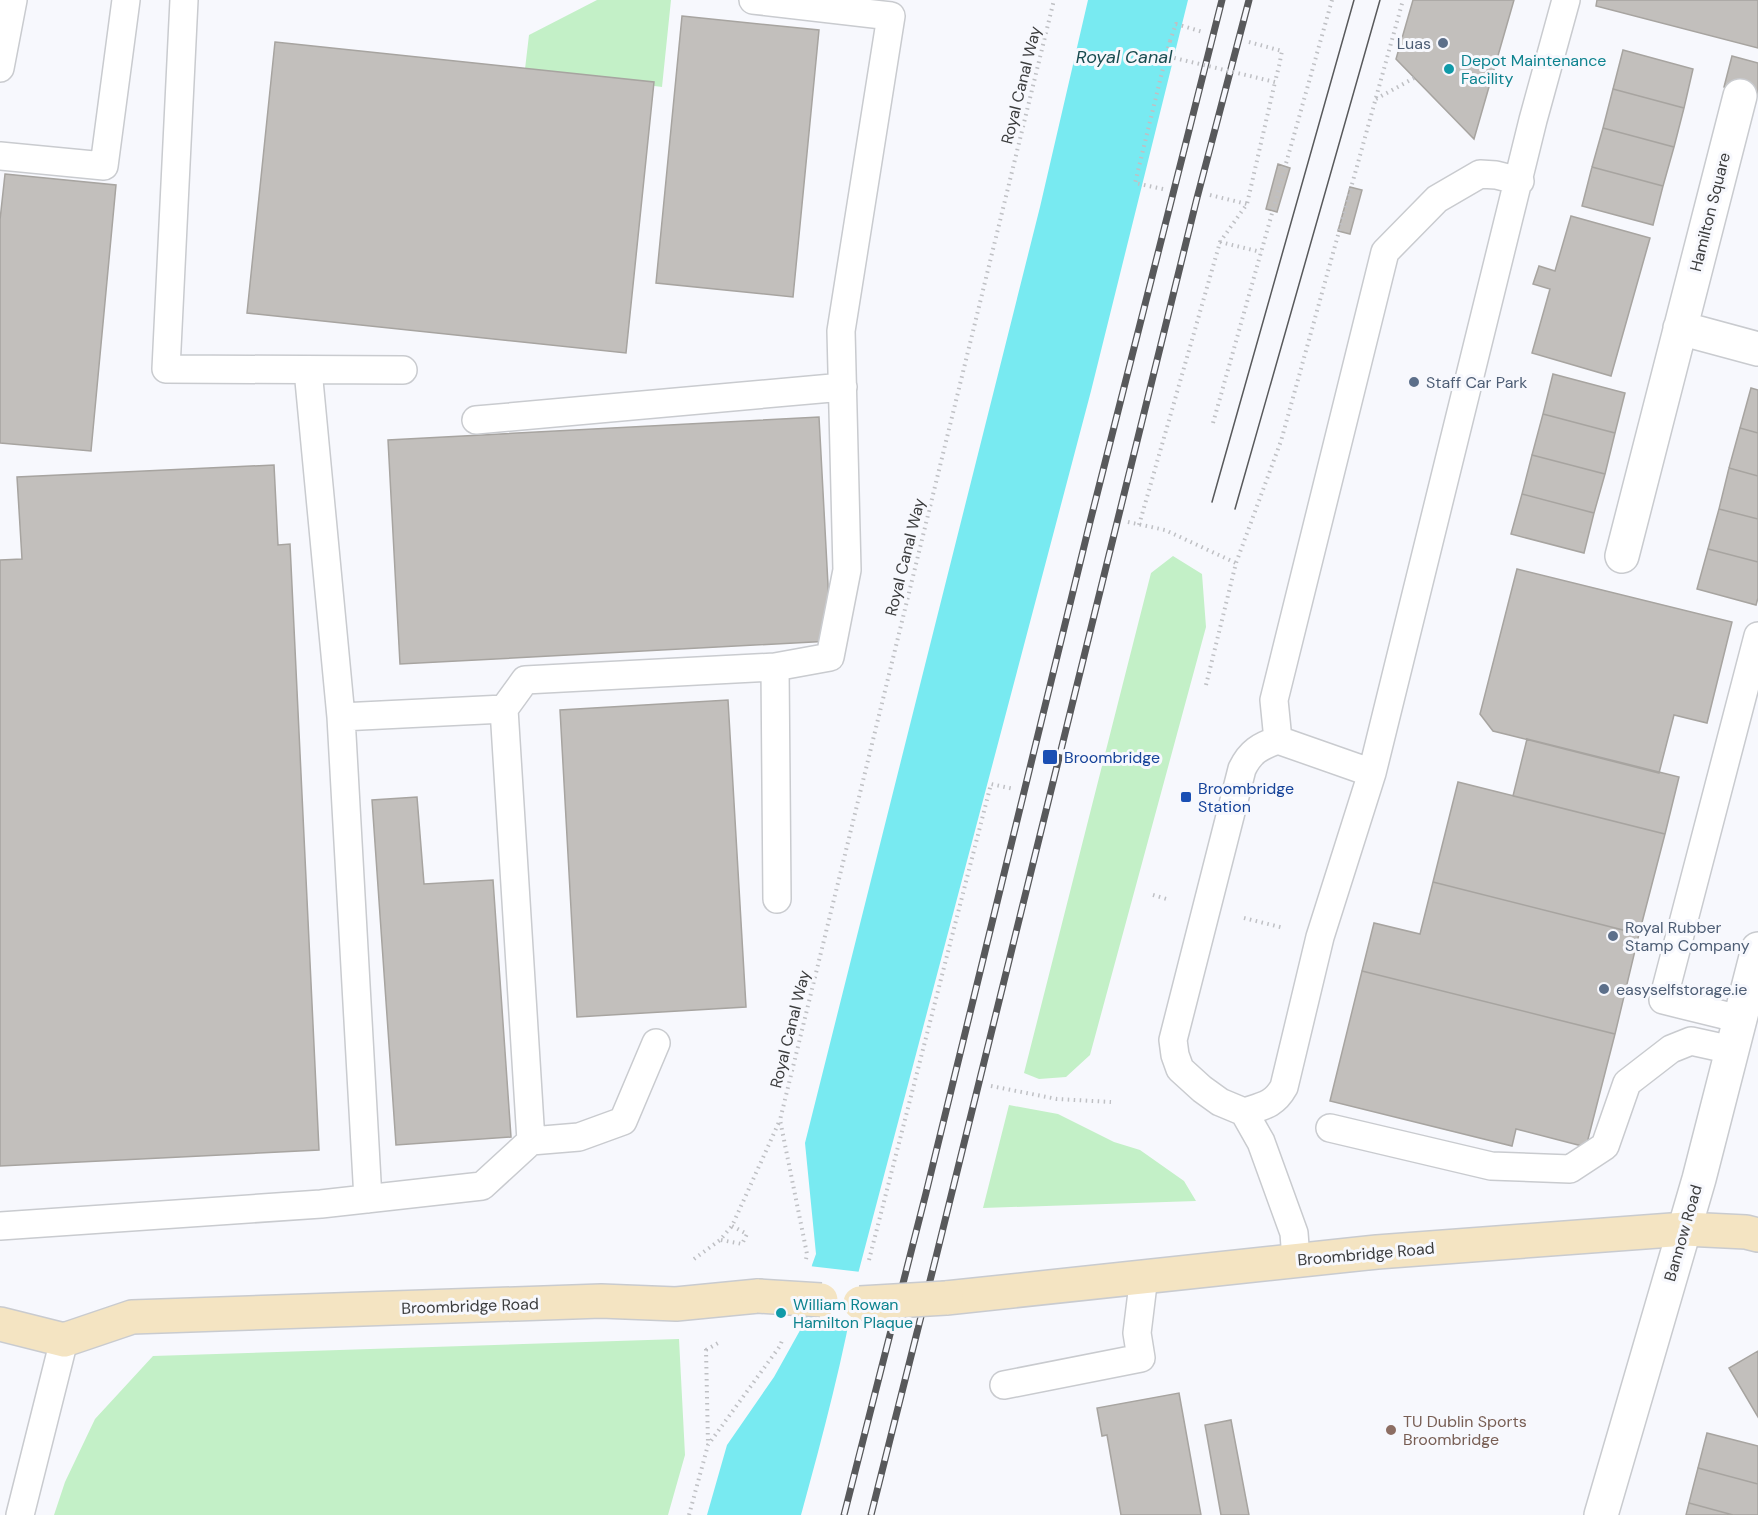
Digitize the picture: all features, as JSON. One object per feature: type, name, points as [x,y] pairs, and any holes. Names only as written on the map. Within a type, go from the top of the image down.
[{"type":"street","name":"Hamilton Square","points":[[1622,555],[1740,96]]},
{"type":"street","points":[[1680,328],[1758,350]]},
{"type":"street","name":"Bannow Road","points":[[1601,1515],[1684,1229],[1758,950]]},
{"type":"street","name":"Broombridge Road","points":[[64,1340],[132,1317],[601,1301],[676,1304],[758,1296],[860,1303],[960,1297],[1296,1259],[1684,1229],[1758,1234]]},
{"type":"street","points":[[0,1324],[64,1340]]},
{"type":"lane","points":[[0,68],[13,0]]},
{"type":"lane","points":[[0,156],[104,166],[126,0]]},
{"type":"lane","points":[[184,0],[165,369],[402,370]]},
{"type":"lane","points":[[531,1141],[504,709],[525,680],[775,667],[830,657],[847,570],[841,331],[891,16],[753,0]]},
{"type":"lane","points":[[1244,1112],[1267,1105],[1277,1099],[1284,1087],[1320,937],[1372,773],[1533,120],[1566,0]]},
{"type":"lane","points":[[1278,740],[1274,700],[1385,252],[1437,200],[1480,174],[1520,180]]},
{"type":"lane","points":[[308,370],[341,717],[368,1199]]},
{"type":"lane","points":[[476,420],[843,387]]},
{"type":"lane","points":[[1740,1019],[1663,1000],[1758,636]]},
{"type":"lane","points":[[775,667],[777,899]]},
{"type":"lane","points":[[341,717],[504,709]]},
{"type":"lane","points":[[1296,1259],[1294,1233],[1261,1142],[1244,1112],[1220,1102],[1180,1069],[1173,1040],[1242,769],[1252,753],[1261,746],[1278,740],[1372,773]]},
{"type":"lane","points":[[1330,1128],[1491,1166],[1570,1169],[1605,1146],[1627,1083],[1671,1048],[1691,1041],[1732,1050]]},
{"type":"lane","points":[[0,1226],[321,1204],[482,1186],[531,1141],[579,1137],[623,1121],[656,1042]]},
{"type":"lane","points":[[1004,1385],[1141,1358],[1137,1333],[1144,1276]]},
{"type":"lane","points":[[20,1515],[64,1340]]},
{"type":"path","name":"Royal Canal Way","points":[[732,1226],[780,1120],[1054,0]]},
{"type":"path","points":[[1214,423],[1332,0]]},
{"type":"path","points":[[1206,685],[1236,563],[1281,441],[1403,0]]},
{"type":"path","points":[[1163,189],[1135,183],[1170,40],[1176,24],[1203,32]]},
{"type":"path","points":[[1139,525],[1220,242],[1247,204],[1279,66],[1282,51],[1249,42]]},
{"type":"path","points":[[1166,56],[1275,82]]},
{"type":"path","points":[[1376,99],[1414,78]]},
{"type":"path","points":[[1210,195],[1247,204]]},
{"type":"path","points":[[1220,242],[1261,252]]},
{"type":"path","points":[[1128,522],[1165,530],[1236,563]]},
{"type":"path","points":[[868,1263],[991,784],[1014,789]]},
{"type":"path","points":[[1153,895],[1320,937]]},
{"type":"path","points":[[990,1086],[1057,1100],[1111,1102]]},
{"type":"path","points":[[732,1226],[747,1234],[742,1244],[720,1240],[732,1226]]},
{"type":"path","points":[[688,1515],[708,1445],[704,1341]]},
{"type":"green space","points":[[597,0],[671,0],[662,87],[525,69],[529,35]]},
{"type":"green space","points":[[1173,556],[1202,574],[1206,627],[1090,1055],[1066,1077],[1039,1079],[1024,1073],[1151,573]]},
{"type":"green space","points":[[1009,1105],[1058,1114],[1114,1142],[1140,1150],[1184,1181],[1196,1201],[983,1208]]},
{"type":"green space","points":[[679,1339],[685,1455],[668,1515],[54,1515],[65,1482],[95,1419],[153,1356]]},
{"type":"water","name":"Royal Canal","points":[[1088,0],[1188,0],[1091,391],[858,1274],[840,1365],[801,1515],[707,1515],[727,1445],[774,1377],[803,1325],[812,1265],[816,1254],[805,1143],[1040,207]]},
{"type":"pier","points":[[809,1266],[861,1272],[853,1323],[800,1316]]},
{"type":"building","name":"Depot Maintenance Facility","points":[[1413,0],[1514,0],[1474,139],[1396,59]]},
{"type":"building","points":[[1597,0],[1758,0],[1758,48],[1596,6]]},
{"type":"building","points":[[682,16],[819,30],[793,297],[656,283]]},
{"type":"building","points":[[275,42],[654,82],[626,353],[247,313]]},
{"type":"building","points":[[1623,50],[1693,69],[1684,108],[1613,89]]},
{"type":"building","points":[[1732,56],[1758,63],[1758,96],[1724,87]]},
{"type":"building","points":[[1613,89],[1684,108],[1674,147],[1603,128]]},
{"type":"building","points":[[1603,128],[1674,147],[1663,186],[1592,167]]},
{"type":"building","points":[[1278,164],[1290,168],[1277,212],[1266,209]]},
{"type":"building","points":[[1592,167],[1663,186],[1653,225],[1582,206]]},
{"type":"building","points":[[5,174],[116,185],[91,451],[0,443],[0,220]]},
{"type":"building","points":[[1350,187],[1362,190],[1350,234],[1338,231]]},
{"type":"building","points":[[1571,216],[1650,238],[1611,376],[1532,353],[1550,289],[1533,284],[1539,266],[1555,271]]},
{"type":"building","points":[[1553,374],[1625,393],[1615,433],[1543,414]]},
{"type":"building","points":[[1751,388],[1758,390],[1758,433],[1740,428]]},
{"type":"building","points":[[1543,414],[1615,433],[1605,474],[1532,455]]},
{"type":"building","points":[[819,417],[831,641],[400,664],[388,440]]},
{"type":"building","points":[[1740,428],[1758,433],[1758,476],[1729,468]]},
{"type":"building","points":[[1532,455],[1605,474],[1594,513],[1522,494]]},
{"type":"building","points":[[274,465],[278,545],[290,544],[319,1150],[0,1166],[0,560],[22,559],[17,477]]},
{"type":"building","points":[[1729,468],[1758,476],[1758,519],[1719,509]]},
{"type":"building","points":[[1522,494],[1594,513],[1584,553],[1511,534]]},
{"type":"building","points":[[1719,509],[1758,519],[1758,562],[1708,549]]},
{"type":"building","points":[[1708,549],[1758,562],[1756,605],[1697,589]]},
{"type":"building","points":[[1517,569],[1732,622],[1707,723],[1674,715],[1659,773],[1493,731],[1480,714]]},
{"type":"building","points":[[728,700],[746,1007],[577,1017],[560,710]]},
{"type":"building","points":[[1527,739],[1679,777],[1665,834],[1513,796]]},
{"type":"building","points":[[1458,782],[1665,834],[1639,934],[1433,882]]},
{"type":"building","points":[[417,797],[424,884],[493,880],[511,1137],[396,1145],[372,800]]},
{"type":"building","points":[[1433,882],[1639,934],[1615,1034],[1362,971],[1374,923],[1420,934]]},
{"type":"building","points":[[1362,971],[1615,1034],[1586,1147],[1516,1129],[1512,1146],[1330,1101]]},
{"type":"building","points":[[1758,1351],[1758,1417],[1729,1368]]},
{"type":"building","points":[[1179,1393],[1201,1515],[1121,1515],[1107,1435],[1102,1436],[1097,1408]]},
{"type":"building","points":[[1231,1420],[1249,1515],[1221,1515],[1205,1425]]},
{"type":"building","points":[[1707,1433],[1758,1446],[1758,1484],[1698,1468]]},
{"type":"building","points":[[1698,1468],[1758,1484],[1758,1515],[1733,1515],[1689,1503]]},
{"type":"building","points":[[1689,1503],[1733,1515],[1686,1515]]},
{"type":"tram line","points":[[1212,502],[1354,0]]},
{"type":"tram line","points":[[1235,509],[1380,0]]},
{"type":"railway","points":[[844,1515],[1222,0]]},
{"type":"railway","points":[[871,1515],[1197,198],[1249,0]]},
{"type":"place","name":"Luas","points":[[1443,43]]},
{"type":"place","name":"Depot Maintenance Facility","points":[[1449,69]]},
{"type":"place","name":"Staff Car Park","points":[[1414,382]]},
{"type":"place","name":"Broombridge","points":[[1050,757]]},
{"type":"place","name":"Broombridge Station","points":[[1186,797]]},
{"type":"place","name":"Royal Rubber Stamp Company","points":[[1613,936]]},
{"type":"place","name":"easyselfstorage.ie","points":[[1604,989]]},
{"type":"place","name":"William Rowan Hamilton Plaque","points":[[781,1313]]},
{"type":"place","name":"TU Dublin Sports Broombridge","points":[[1391,1430]]}]
